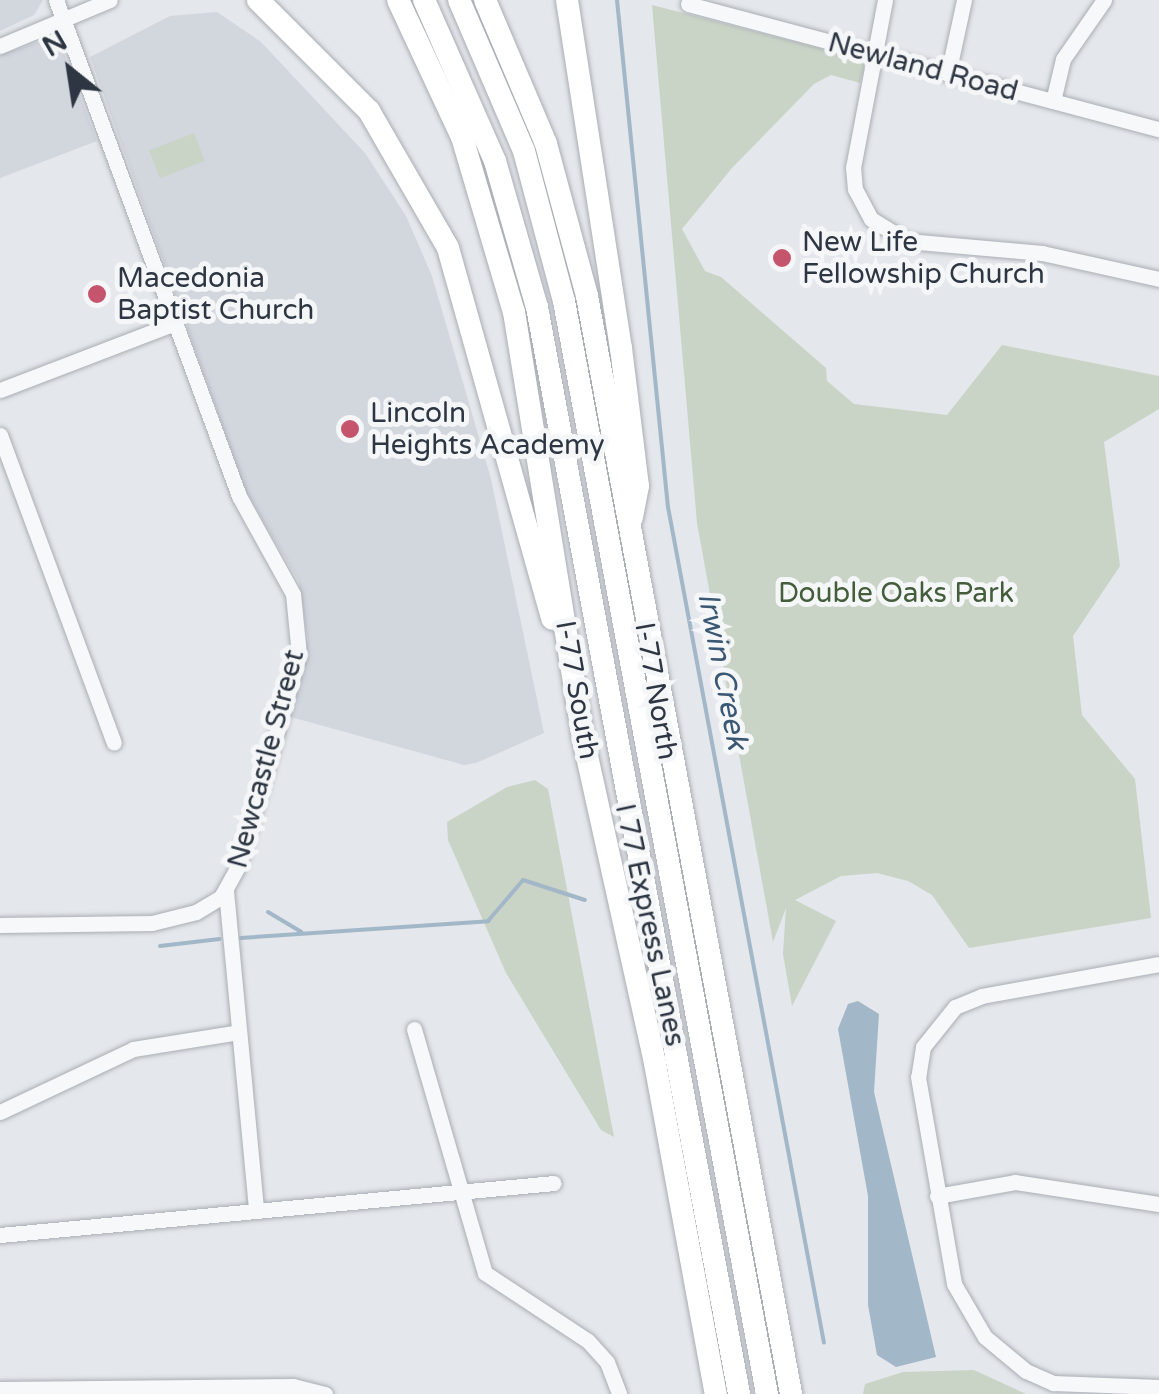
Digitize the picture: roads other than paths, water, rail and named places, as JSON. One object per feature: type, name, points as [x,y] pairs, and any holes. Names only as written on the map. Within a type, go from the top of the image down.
[{"type":"highway","points":[[258,0],[325,60],[376,121],[448,248],[583,738]]},
{"type":"highway","name":"I-77 South","points":[[398,0],[462,137],[504,272],[532,400],[583,738],[655,1063],[716,1394]]},
{"type":"highway","name":"I 77 Express Lanes","points":[[424,0],[496,161],[536,308],[739,1394]]},
{"type":"highway","name":"I 77 Express Lanes","points":[[459,0],[524,152],[564,301],[767,1394]]},
{"type":"highway","name":"I-77 North","points":[[485,0],[533,110],[570,228],[791,1394]]},
{"type":"highway","points":[[567,0],[638,486],[629,536]]},
{"type":"street","points":[[56,0],[62,17]]},
{"type":"street","points":[[62,17],[81,0]]},
{"type":"street","points":[[0,46],[110,0]]},
{"type":"street","points":[[885,0],[853,176],[861,205],[877,226],[907,241],[1042,252],[1159,279]]},
{"type":"street","points":[[948,74],[964,0]]},
{"type":"street","points":[[1053,101],[1063,59],[1104,0]]},
{"type":"street","name":"Newland Road","points":[[688,4],[1159,129]]},
{"type":"street","name":"Newcastle Street","points":[[0,925],[173,920],[226,891],[272,756],[299,634],[285,574],[244,508],[62,17]]},
{"type":"street","points":[[0,390],[175,324]]},
{"type":"street","points":[[0,436],[114,743]]},
{"type":"street","points":[[226,891],[256,1211]]},
{"type":"street","points":[[1157,964],[982,996],[955,1007],[922,1046],[918,1077],[954,1284],[984,1337],[1026,1371],[1077,1388],[1159,1387]]},
{"type":"street","points":[[414,1029],[485,1274],[588,1340],[607,1362],[619,1394]]},
{"type":"street","points":[[0,1112],[133,1049],[239,1032]]},
{"type":"street","points":[[938,1196],[1015,1182],[1159,1204]]},
{"type":"street","points":[[0,1234],[554,1183]]},
{"type":"street","points":[[0,1389],[293,1386],[326,1394]]},
{"type":"water","points":[[858,1001],[879,1014],[874,1092],[936,1357],[896,1367],[877,1355],[868,1305],[868,1196],[838,1029],[848,1004]]},
{"type":"waterway","name":"Irwin Creek","points":[[617,0],[668,507],[824,1343]]},
{"type":"waterway","points":[[241,938],[488,921],[523,880],[585,900]]},
{"type":"waterway","points":[[268,912],[301,932]]},
{"type":"waterway","points":[[160,946],[220,939]]},
{"type":"place","name":"New Life Fellowship Church","points":[[782,258]]},
{"type":"place","name":"Macedonia Baptist Church","points":[[97,294]]},
{"type":"place","name":"Lincoln Heights Academy","points":[[350,429]]},
{"type":"park label","name":"Double Oaks Park","points":[[896,593]]}]
